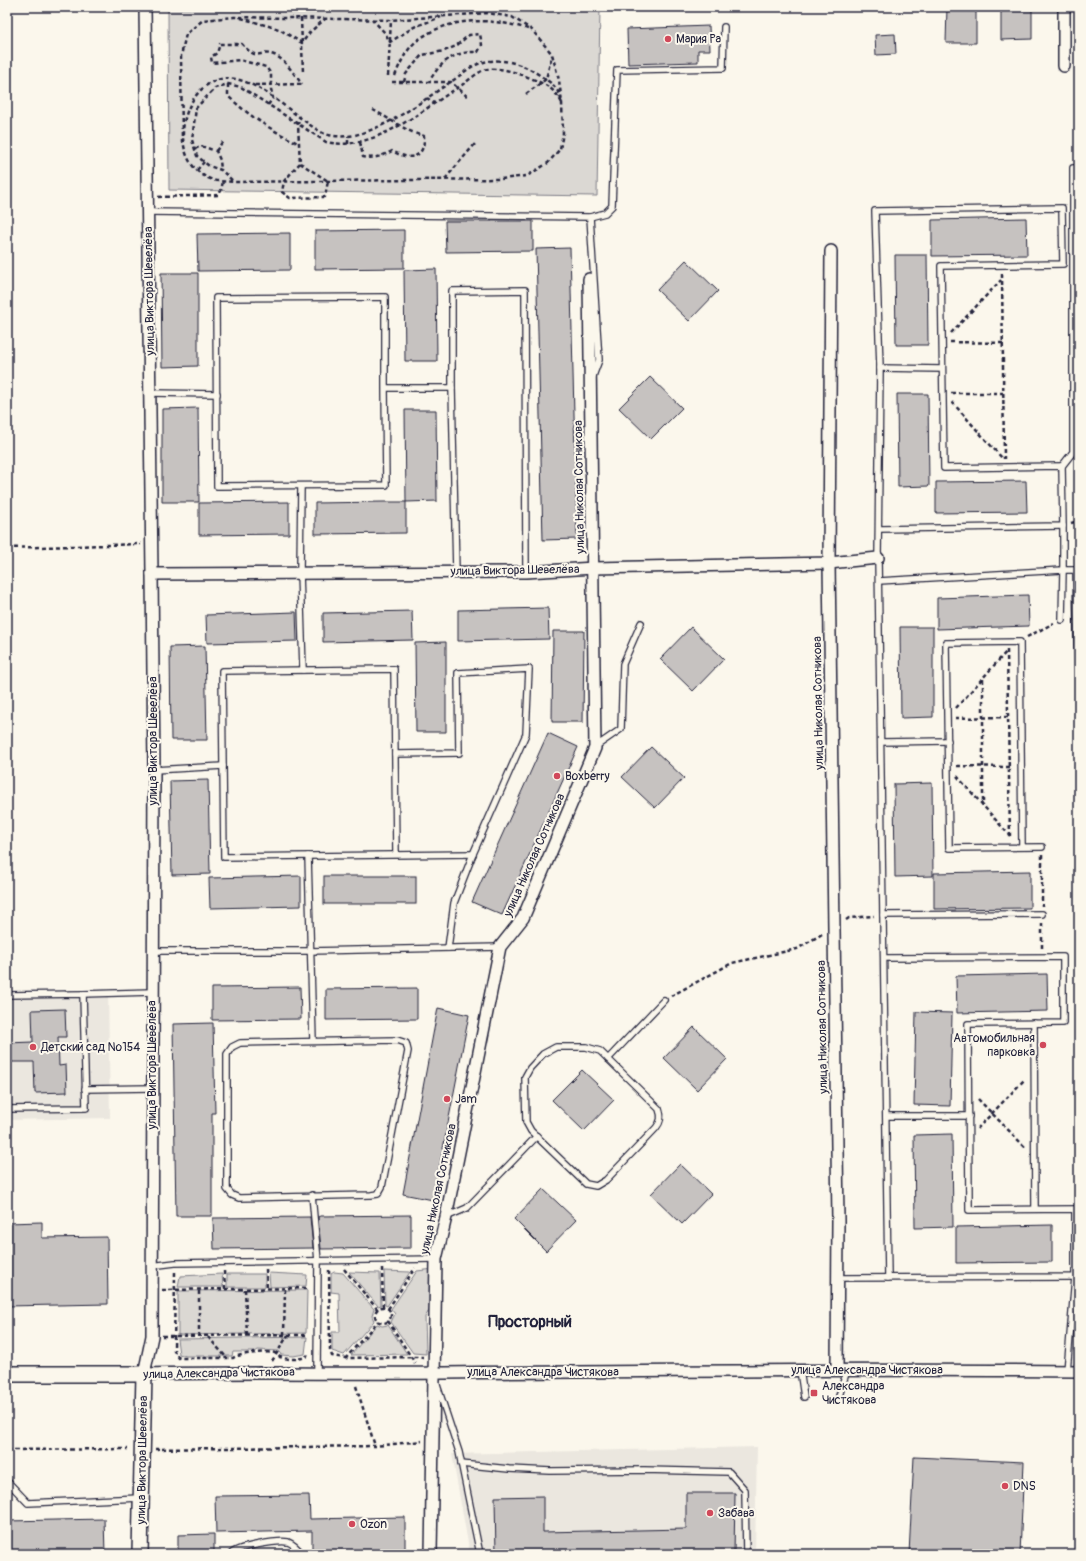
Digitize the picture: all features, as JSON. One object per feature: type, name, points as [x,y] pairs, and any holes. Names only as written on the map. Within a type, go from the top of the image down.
[{"type":"street","name":"улица Виктора Шевелёва","points":[[140,1554],[144,1374],[152,1336],[152,951],[154,770],[151,544],[151,392],[145,7]]},
{"type":"street","points":[[1064,7],[1064,66]]},
{"type":"street","name":"улица Николая Сотникова","points":[[831,251],[829,563],[838,1278],[842,1370]]},
{"type":"street","name":"улица Николая Сотникова","points":[[431,1554],[433,1440],[428,1373],[434,1358],[436,1259],[446,1217],[500,947],[523,918],[595,748],[594,568],[589,278]]},
{"type":"street","name":"улица Виктора Шевелёва","points":[[152,574],[300,572],[526,572],[594,568],[829,563],[878,558]]},
{"type":"street","name":"улица Александра Чистякова","points":[[7,1374],[800,1370],[1079,1371]]},
{"type":"lane","points":[[148,212],[590,217],[605,214],[612,206],[617,70],[723,68],[724,26]]},
{"type":"lane","points":[[1062,620],[1062,466],[1073,452],[1073,168],[1079,168]]},
{"type":"lane","points":[[888,1278],[878,558],[880,529],[880,368],[876,211],[1062,208],[1063,264],[941,266],[944,468],[1062,466]]},
{"type":"lane","points":[[590,217],[599,360],[590,386]]},
{"type":"lane","points":[[456,572],[452,388],[452,291],[525,290],[526,572]]},
{"type":"lane","points":[[385,297],[386,485],[218,486],[217,394],[216,298],[385,297]]},
{"type":"lane","points":[[880,368],[942,369]]},
{"type":"lane","points":[[386,388],[452,388]]},
{"type":"lane","points":[[151,392],[217,394]]},
{"type":"lane","points":[[301,486],[300,572],[303,670]]},
{"type":"lane","points":[[880,529],[1063,526]]},
{"type":"lane","points":[[879,581],[1076,570],[1079,723]]},
{"type":"lane","points":[[595,748],[621,729],[623,664],[641,623]]},
{"type":"lane","points":[[1022,847],[1020,642],[946,643],[949,848],[1042,847]]},
{"type":"lane","points":[[396,854],[394,669],[222,671],[224,857],[473,854]]},
{"type":"lane","points":[[395,754],[459,753],[458,673],[528,669],[526,734],[473,854],[454,903],[448,948]]},
{"type":"lane","points":[[881,742],[948,741]]},
{"type":"lane","points":[[154,770],[223,766]]},
{"type":"lane","points":[[308,856],[313,1041]]},
{"type":"lane","points":[[883,915],[1042,914]]},
{"type":"lane","points":[[152,951],[310,951],[500,947]]},
{"type":"lane","points":[[884,958],[1063,957],[1063,1023],[968,1024],[969,1210],[1075,1209],[1075,1277],[1067,1371]]},
{"type":"lane","points":[[7,995],[152,992]]},
{"type":"lane","points":[[7,1109],[86,1108],[83,994]]},
{"type":"lane","points":[[608,1059],[664,1000]]},
{"type":"lane","points":[[1034,1023],[1035,1209]]},
{"type":"lane","points":[[397,1040],[406,1043],[408,1051],[382,1187],[378,1194],[312,1195],[239,1198],[232,1195],[227,1189],[227,1054],[232,1046],[240,1043],[397,1040]]},
{"type":"lane","points":[[556,1047],[591,1048],[600,1051],[659,1109],[661,1118],[656,1128],[606,1180],[596,1186],[586,1184],[536,1136],[528,1127],[526,1122],[524,1077],[542,1054],[556,1047]]},
{"type":"lane","points":[[85,1089],[152,1088]]},
{"type":"lane","points":[[886,1116],[969,1116]]},
{"type":"lane","points":[[446,1217],[466,1208],[536,1136]]},
{"type":"lane","points":[[312,1195],[318,1261],[317,1372]]},
{"type":"lane","points":[[151,1266],[224,1262],[436,1259]]},
{"type":"lane","points":[[838,1278],[1075,1277]]},
{"type":"lane","points":[[800,1370],[804,1397]]},
{"type":"lane","points":[[839,1396],[842,1370]]},
{"type":"lane","points":[[428,1373],[462,1464],[480,1554]]},
{"type":"lane","points":[[462,1464],[509,1469],[550,1471],[644,1470],[729,1472],[745,1490],[746,1554]]},
{"type":"lane","points":[[7,1481],[28,1503],[141,1498]]},
{"type":"lane","points":[[231,1554],[240,1548],[288,1542],[302,1554]]},
{"type":"path","points":[[487,13],[512,17],[532,30],[552,54],[559,80],[562,102],[563,133],[560,149],[543,166],[527,176],[444,179],[234,182],[213,180],[197,170],[188,159],[182,143],[181,56],[186,34],[203,20],[234,17],[391,20],[443,16],[487,13]]},
{"type":"path","points":[[390,42],[414,28],[443,16]]},
{"type":"path","points":[[234,17],[279,29],[302,43]]},
{"type":"path","points":[[301,18],[303,73]]},
{"type":"path","points":[[302,43],[310,32],[326,18]]},
{"type":"path","points":[[372,19],[385,33],[390,42]]},
{"type":"path","points":[[388,76],[391,20]]},
{"type":"path","points":[[395,76],[403,58],[417,40],[438,29],[461,22],[479,20],[512,24],[532,30]]},
{"type":"path","points":[[404,82],[406,74],[422,55],[444,51],[456,46],[469,35],[480,34],[482,45],[478,52],[465,51],[449,58],[437,68],[430,82]]},
{"type":"path","points":[[182,143],[185,119],[190,104],[201,89],[218,80],[228,78],[254,85],[272,85],[302,84],[276,55],[268,54],[260,56],[250,53],[242,44],[220,44],[217,53],[212,57],[212,63],[240,60],[266,67],[271,74],[272,85],[273,98],[268,105]]},
{"type":"path","points":[[526,94],[546,80],[552,54]]},
{"type":"path","points":[[254,85],[325,134],[348,136],[376,129],[393,120],[478,64],[504,61],[528,68],[559,90],[562,102]]},
{"type":"path","points":[[234,182],[220,170],[209,166],[197,156],[192,140],[196,108],[215,88],[228,84],[241,87],[326,142],[338,145],[360,142],[384,134],[487,69],[512,71],[543,83],[556,92],[562,102]]},
{"type":"path","points":[[392,82],[451,82],[469,98]]},
{"type":"path","points":[[228,84],[228,96],[242,109],[267,128],[298,142]]},
{"type":"path","points":[[427,98],[434,103]]},
{"type":"path","points":[[360,142],[364,157],[372,158],[380,157],[392,151],[398,155],[413,157],[421,153],[424,146],[424,136],[411,133],[393,120],[373,110]]},
{"type":"path","points":[[300,116],[298,124],[300,163],[284,181],[282,192],[290,198],[325,197],[328,181]]},
{"type":"path","points":[[348,136],[348,144]]},
{"type":"path","points":[[216,151],[223,141]]},
{"type":"path","points":[[444,179],[475,144]]},
{"type":"path","points":[[195,150],[201,146],[216,151],[220,160],[220,170]]},
{"type":"path","points":[[197,170],[204,162]]},
{"type":"path","points":[[300,163],[328,181]]},
{"type":"path","points":[[148,198],[218,195],[221,191],[223,181]]},
{"type":"path","points":[[943,393],[1004,460],[1002,265]]},
{"type":"path","points":[[942,342],[1002,280]]},
{"type":"path","points":[[942,342],[1003,343]]},
{"type":"path","points":[[943,393],[1003,392]]},
{"type":"path","points":[[7,548],[151,544]]},
{"type":"path","points":[[1020,642],[1062,620]]},
{"type":"path","points":[[1007,642],[1010,847]]},
{"type":"path","points":[[947,718],[1007,650]]},
{"type":"path","points":[[983,678],[984,806]]},
{"type":"path","points":[[947,718],[1008,717]]},
{"type":"path","points":[[948,766],[1009,767]]},
{"type":"path","points":[[948,766],[1010,836]]},
{"type":"path","points":[[1042,847],[1042,957]]},
{"type":"path","points":[[664,1000],[732,963],[797,948],[849,918],[883,915]]},
{"type":"path","points":[[969,1138],[1034,1069]]},
{"type":"path","points":[[969,1089],[1035,1157]]},
{"type":"path","points":[[388,1309],[421,1259]]},
{"type":"path","points":[[336,1260],[378,1310]]},
{"type":"path","points":[[381,1260],[383,1308]]},
{"type":"path","points":[[308,1261],[309,1296]]},
{"type":"path","points":[[328,1261],[330,1350],[332,1356],[344,1359],[412,1357],[434,1358]]},
{"type":"path","points":[[224,1262],[225,1289]]},
{"type":"path","points":[[266,1262],[267,1289]]},
{"type":"path","points":[[175,1264],[174,1351],[179,1358],[233,1358],[237,1354],[277,1354],[281,1357],[302,1358],[308,1354]]},
{"type":"path","points":[[284,1335],[285,1288]]},
{"type":"path","points":[[152,1290],[318,1288]]},
{"type":"path","points":[[199,1289],[199,1337]]},
{"type":"path","points":[[245,1289],[247,1336]]},
{"type":"path","points":[[388,1309],[383,1308],[378,1310],[376,1316],[382,1323],[388,1322]]},
{"type":"path","points":[[388,1309],[391,1316],[388,1322]]},
{"type":"path","points":[[344,1359],[378,1320]]},
{"type":"path","points":[[388,1322],[412,1357],[428,1373]]},
{"type":"path","points":[[310,1327],[310,1340]]},
{"type":"path","points":[[266,1372],[288,1335]]},
{"type":"path","points":[[152,1336],[207,1337],[310,1335]]},
{"type":"path","points":[[207,1337],[240,1372]]},
{"type":"path","points":[[356,1386],[374,1446]]},
{"type":"path","points":[[7,1450],[374,1446],[433,1440]]},
{"type":"shaded area","points":[[600,7],[597,196],[169,190],[168,8]]},
{"type":"shaded area","points":[[108,990],[110,1118],[7,1120],[7,992]]},
{"type":"shaded area","points":[[434,1269],[430,1309],[425,1317],[426,1354],[413,1353],[391,1322],[395,1314],[391,1309],[417,1271]]},
{"type":"shaded area","points":[[384,1271],[410,1272],[387,1306],[385,1305]]},
{"type":"shaded area","points":[[334,1272],[343,1273],[374,1309],[372,1316],[374,1321],[344,1355],[332,1351],[332,1332],[340,1332],[339,1293],[331,1292],[331,1274]]},
{"type":"shaded area","points":[[349,1272],[380,1273],[381,1305],[378,1306]]},
{"type":"shaded area","points":[[269,1273],[307,1275],[306,1286],[270,1287]]},
{"type":"shaded area","points":[[222,1274],[223,1287],[178,1287],[180,1276]]},
{"type":"shaded area","points":[[227,1274],[265,1274],[265,1287],[227,1287]]},
{"type":"shaded area","points":[[307,1290],[306,1333],[178,1335],[178,1291]]},
{"type":"shaded area","points":[[377,1324],[382,1326],[388,1325],[407,1354],[351,1355]]},
{"type":"shaded area","points":[[307,1337],[305,1354],[293,1356],[281,1355],[279,1351],[258,1350],[255,1352],[233,1352],[232,1356],[186,1356],[179,1354],[177,1339]]},
{"type":"shaded area","points":[[757,1447],[755,1554],[470,1554],[452,1454]]},
{"type":"building","points":[[947,7],[976,7],[976,43],[946,43]]},
{"type":"building","points":[[1001,7],[1032,7],[1032,39],[1001,40]]},
{"type":"building","name":"Мария Ра","points":[[709,26],[710,50],[698,50],[698,62],[628,64],[627,29]]},
{"type":"building","points":[[895,34],[896,54],[876,55],[875,35]]},
{"type":"building","points":[[1026,218],[1027,255],[932,256],[932,220]]},
{"type":"building","points":[[445,221],[533,221],[533,251],[446,252]]},
{"type":"building","points":[[404,230],[404,268],[315,269],[315,231]]},
{"type":"building","points":[[290,233],[290,270],[198,271],[197,234]]},
{"type":"building","points":[[570,248],[577,539],[543,540],[536,249]]},
{"type":"building","points":[[895,255],[927,255],[928,345],[896,345]]},
{"type":"building","points":[[686,260],[718,291],[689,321],[657,290]]},
{"type":"building","points":[[436,269],[437,361],[405,361],[404,270]]},
{"type":"building","points":[[161,273],[198,273],[198,366],[162,367]]},
{"type":"building","points":[[650,377],[682,408],[651,439],[619,408]]},
{"type":"building","points":[[897,394],[928,394],[929,486],[898,487]]},
{"type":"building","points":[[198,408],[199,502],[162,502],[162,409]]},
{"type":"building","points":[[405,410],[436,410],[437,501],[406,502]]},
{"type":"building","points":[[1026,481],[1027,512],[936,513],[936,482]]},
{"type":"building","points":[[289,502],[289,534],[199,535],[199,503]]},
{"type":"building","points":[[406,502],[406,533],[315,534],[315,503]]},
{"type":"building","points":[[1028,595],[1029,626],[937,629],[937,598]]},
{"type":"building","points":[[548,608],[549,639],[458,641],[458,610]]},
{"type":"building","points":[[412,611],[413,640],[323,642],[323,613]]},
{"type":"building","points":[[296,612],[297,641],[207,643],[206,615]]},
{"type":"building","points":[[691,627],[724,659],[693,691],[660,659]]},
{"type":"building","points":[[900,627],[933,627],[933,717],[901,718]]},
{"type":"building","points":[[553,631],[584,631],[583,722],[552,722]]},
{"type":"building","points":[[446,642],[446,732],[416,732],[415,643]]},
{"type":"building","points":[[205,646],[207,740],[171,740],[170,647]]},
{"type":"building","points":[[548,733],[578,747],[502,915],[472,902]]},
{"type":"building","points":[[651,747],[684,778],[655,808],[622,777]]},
{"type":"building","points":[[208,780],[210,874],[172,875],[170,781]]},
{"type":"building","points":[[932,783],[933,876],[895,877],[894,784]]},
{"type":"building","points":[[1030,871],[1030,908],[934,909],[934,873]]},
{"type":"building","points":[[301,876],[301,906],[210,908],[209,878]]},
{"type":"building","points":[[324,876],[416,876],[416,904],[324,904]]},
{"type":"building","points":[[1047,974],[1048,1011],[957,1013],[956,976]]},
{"type":"building","points":[[300,987],[301,1019],[212,1020],[212,988]]},
{"type":"building","points":[[417,988],[417,1019],[326,1020],[326,989]]},
{"type":"building","points":[[438,1008],[469,1015],[433,1200],[403,1194]]},
{"type":"building","name":"Детский сад №154","points":[[65,1009],[66,1037],[58,1037],[59,1066],[66,1065],[67,1092],[35,1093],[34,1062],[7,1062],[7,1043],[33,1042],[32,1010]]},
{"type":"building","points":[[916,1012],[952,1013],[950,1106],[914,1105]]},
{"type":"building","points":[[213,1023],[215,1113],[212,1113],[212,1216],[176,1216],[173,1024]]},
{"type":"building","points":[[694,1027],[727,1059],[697,1090],[664,1058]]},
{"type":"building","points":[[582,1070],[614,1100],[584,1131],[552,1100]]},
{"type":"building","points":[[952,1134],[953,1227],[915,1228],[914,1135]]},
{"type":"building","points":[[680,1164],[711,1194],[682,1224],[651,1194]]},
{"type":"building","points":[[543,1189],[576,1220],[546,1251],[514,1219]]},
{"type":"building","points":[[411,1215],[411,1248],[321,1249],[318,1217],[320,1216]]},
{"type":"building","points":[[310,1217],[313,1248],[214,1249],[213,1218]]},
{"type":"building","points":[[42,1222],[42,1238],[107,1237],[108,1304],[7,1306],[7,1223]]},
{"type":"building","points":[[1052,1225],[1052,1262],[956,1263],[956,1227]]},
{"type":"building","points":[[914,1457],[1024,1462],[1020,1554],[909,1554]]},
{"type":"building","name":"Забава","points":[[686,1493],[735,1493],[734,1554],[496,1554],[495,1497],[543,1496],[543,1532],[686,1529]]},
{"type":"building","points":[[309,1495],[310,1519],[405,1517],[405,1554],[312,1554],[312,1531],[216,1533],[215,1496]]},
{"type":"building","points":[[104,1519],[105,1554],[10,1554],[10,1532],[7,1532],[7,1521]]},
{"type":"building","points":[[214,1534],[214,1554],[178,1554],[178,1535]]},
{"type":"place","name":"Мария Ра","points":[[668,39]]},
{"type":"place","name":"Boxberry","points":[[557,776]]},
{"type":"place","name":"Автомобильная парковка","points":[[1043,1045]]},
{"type":"place","name":"Детский сад №154","points":[[33,1047]]},
{"type":"place","name":"Jam","points":[[447,1099]]},
{"type":"place","name":"Александра Чистякова","points":[[814,1393]]},
{"type":"place","name":"DNS","points":[[1005,1486]]},
{"type":"place","name":"Забава","points":[[710,1513]]},
{"type":"place","name":"Ozon","points":[[352,1524]]},
{"type":"district","name":"Просторный","points":[[530,1321]]}]
